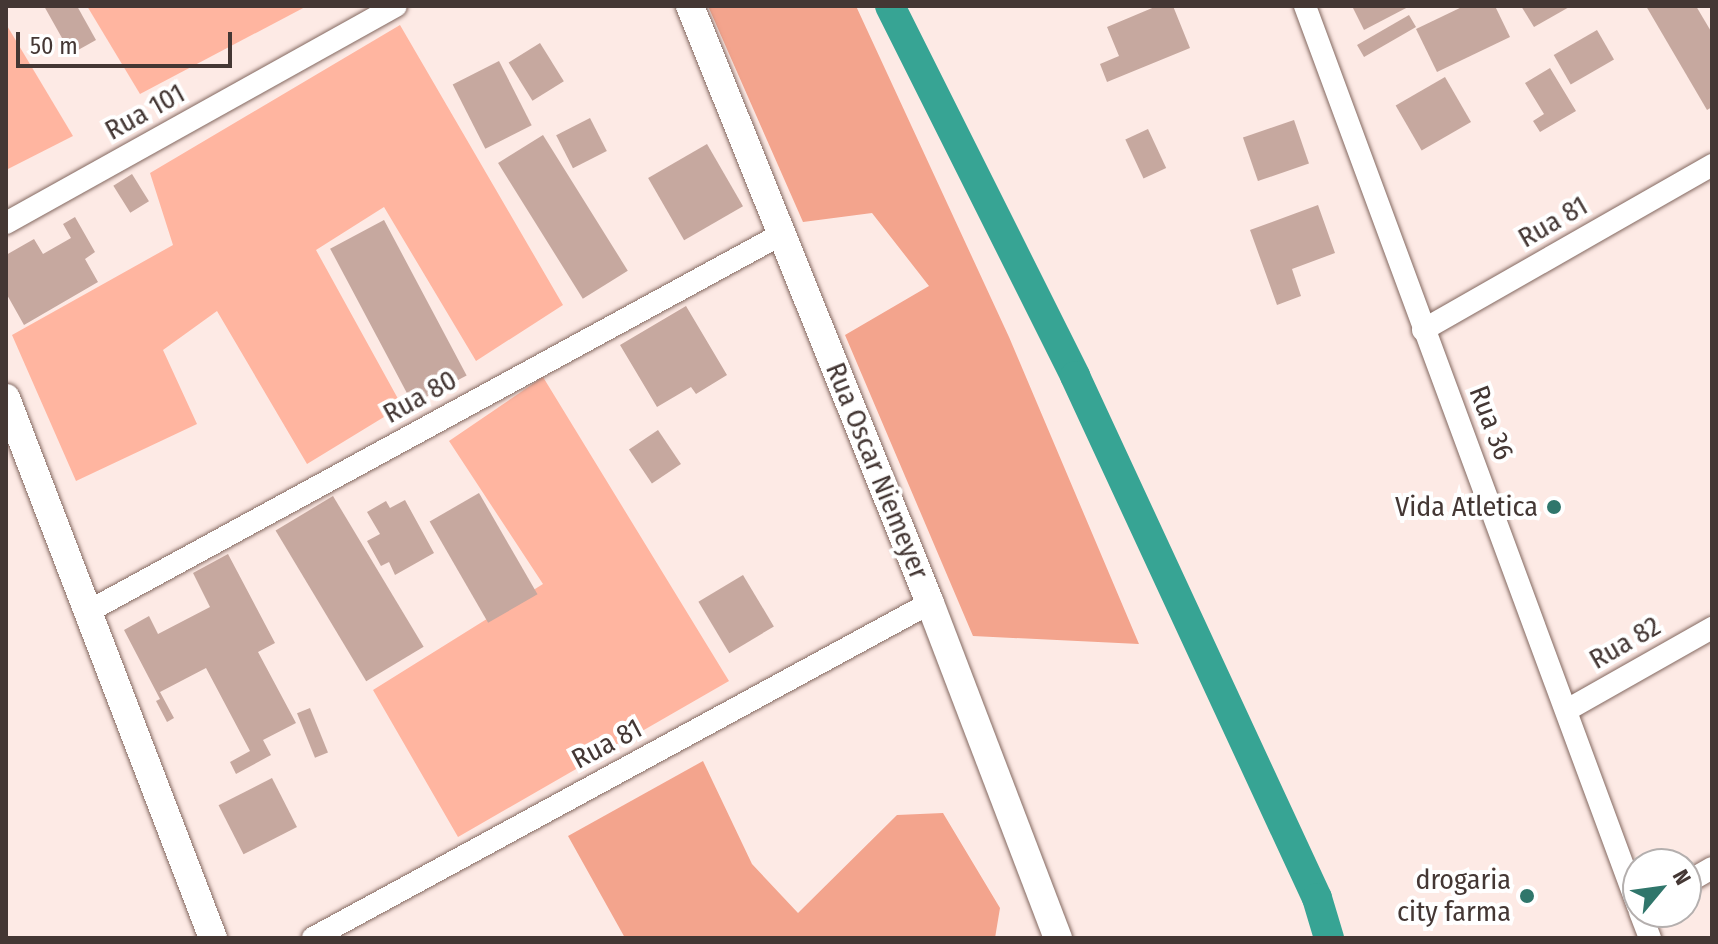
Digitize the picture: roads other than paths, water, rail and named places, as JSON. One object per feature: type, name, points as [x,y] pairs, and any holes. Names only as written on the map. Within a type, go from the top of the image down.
[{"type":"street","name":"Rua 101","points":[[6,223],[396,6]]},
{"type":"street","name":"Rua Oscar Niemeyer","points":[[690,6],[930,603],[1058,938]]},
{"type":"street","name":"Rua 36","points":[[1305,6],[1622,862]]},
{"type":"street","name":"Rua 81","points":[[1423,330],[1712,165]]},
{"type":"street","name":"Rua 80","points":[[89,611],[780,235]]},
{"type":"street","points":[[6,398],[213,938]]},
{"type":"street","name":"Rua 81","points":[[313,938],[930,603]]},
{"type":"street","name":"Rua 82","points":[[1567,710],[1712,628]]},
{"type":"waterway","points":[[890,6],[1075,376],[1317,898],[1329,938]]},
{"type":"place","name":"Vida Atletica","points":[[1554,507]]},
{"type":"place","name":"drogaria city farma","points":[[1527,896]]}]
